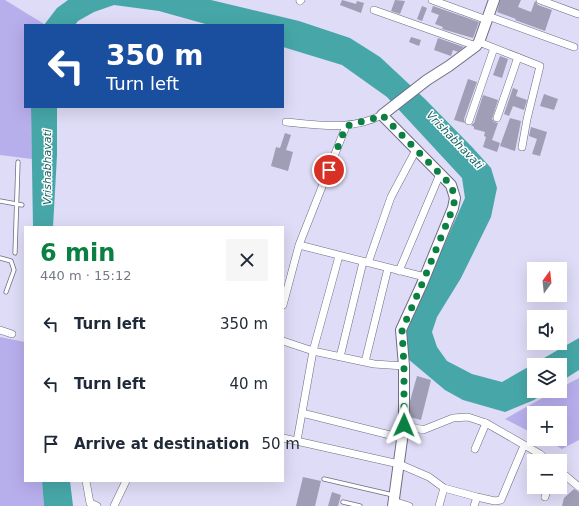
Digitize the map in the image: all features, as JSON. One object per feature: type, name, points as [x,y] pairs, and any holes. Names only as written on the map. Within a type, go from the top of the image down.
[{"type":"street","points":[[432,0],[574,46]]},
{"type":"street","points":[[286,122],[334,127],[346,126],[375,118],[383,114],[427,80],[449,66],[478,44],[494,0]]},
{"type":"street","points":[[540,0],[578,14]]},
{"type":"street","points":[[374,10],[494,48],[540,66],[522,147]]},
{"type":"street","points":[[470,121],[494,48]]},
{"type":"street","points":[[497,118],[518,57]]},
{"type":"street","points":[[383,114],[451,185],[455,198],[453,208],[402,330],[404,366],[404,425],[393,501],[409,506]]},
{"type":"street","points":[[284,302],[299,245],[346,126]]},
{"type":"street","points":[[340,357],[365,263],[391,197],[416,150]]},
{"type":"street","points":[[399,271],[440,174]]},
{"type":"street","points":[[299,245],[365,263],[425,277]]},
{"type":"street","points":[[297,441],[313,351],[339,256]]},
{"type":"street","points":[[365,362],[388,268]]},
{"type":"street","points":[[0,330],[12,334]]},
{"type":"street","points":[[284,341],[313,351],[340,357],[365,362],[404,366]]},
{"type":"street","points":[[302,413],[402,438]]},
{"type":"street","points":[[404,425],[423,430],[453,418],[468,418],[486,423],[540,454]]},
{"type":"street","points":[[475,450],[486,423]]},
{"type":"street","points":[[284,438],[399,464],[429,477],[444,488],[495,501],[501,500],[522,450]]},
{"type":"street","points":[[567,477],[579,487]]},
{"type":"street","points":[[86,482],[90,503],[97,506]]},
{"type":"street","points":[[114,506],[126,482]]},
{"type":"street","points":[[438,506],[444,488]]},
{"type":"street","points":[[474,506],[477,497]]},
{"type":"lane","points":[[15,253],[18,162]]},
{"type":"lane","points":[[0,201],[22,205]]},
{"type":"lane","points":[[0,258],[11,261],[14,270],[6,292]]},
{"type":"lane","points":[[324,480],[393,501]]},
{"type":"lane","points":[[343,502],[360,506]]},
{"type":"shaded area","points":[[0,0],[5,0],[44,24],[24,24],[24,108],[31,108],[32,159],[0,155]]},
{"type":"shaded area","points":[[0,337],[24,342],[24,482],[42,482],[44,506],[0,506]]},
{"type":"shaded area","points":[[579,378],[579,440],[562,449],[556,446],[567,446],[567,406],[528,406],[542,398],[567,398],[567,384]]},
{"type":"shaded area","points":[[527,407],[527,430],[505,419]]},
{"type":"water","name":"Vrishabhavati","points":[[68,0],[211,0],[299,21],[350,38],[380,57],[425,99],[491,168],[497,188],[491,217],[461,278],[437,317],[432,332],[437,347],[447,361],[472,374],[502,382],[527,368],[527,398],[537,398],[505,412],[463,400],[445,390],[408,359],[405,332],[465,198],[462,178],[387,97],[342,65],[284,47],[284,24],[205,24],[159,11],[114,5],[94,12],[78,21],[76,24],[45,24],[57,8]]},
{"type":"water","name":"Vrishabhavati","points":[[31,108],[57,108],[57,155],[53,226],[33,226]]},
{"type":"water","name":"Vrishabhavati","points":[[579,338],[579,370],[567,378],[567,358],[544,358],[558,350],[567,350],[567,345]]},
{"type":"water","points":[[42,482],[70,482],[73,506],[44,506]]},
{"type":"building","points":[[342,0],[356,4],[357,1],[364,3],[361,13],[340,5]]},
{"type":"building","points":[[395,0],[405,1],[400,14],[391,11]]},
{"type":"building","points":[[500,0],[521,0],[518,7],[531,12],[535,1],[538,5],[552,10],[545,31],[497,12]]},
{"type":"building","points":[[422,6],[427,8],[422,21],[417,19]]},
{"type":"building","points":[[433,6],[479,22],[473,38],[442,29],[443,27],[435,24],[439,15],[431,12]]},
{"type":"building","points":[[411,37],[421,40],[419,46],[409,42]]},
{"type":"building","points":[[438,38],[464,47],[458,52],[453,50],[451,56],[434,50]]},
{"type":"building","points":[[500,56],[508,59],[502,78],[493,75]]},
{"type":"building","points":[[468,79],[477,82],[464,119],[465,123],[454,120]]},
{"type":"building","points":[[513,88],[518,90],[516,96],[527,100],[524,110],[513,106],[509,116],[504,114]]},
{"type":"building","points":[[544,94],[558,99],[554,110],[540,106]]},
{"type":"building","points":[[483,95],[498,100],[492,119],[494,122],[498,123],[492,140],[500,143],[497,152],[483,147],[486,137],[484,136],[485,132],[474,129],[471,125],[474,123]]},
{"type":"building","points":[[510,118],[521,121],[515,151],[500,146]]},
{"type":"building","points":[[531,127],[547,132],[540,156],[532,154],[537,139],[529,136]]},
{"type":"building","points":[[285,133],[291,135],[286,150],[293,152],[288,171],[271,166],[276,147],[280,148]]},
{"type":"building","points":[[417,376],[431,380],[421,420],[410,417],[410,401]]},
{"type":"building","points":[[303,477],[321,481],[315,506],[296,506]]},
{"type":"building","points":[[574,489],[579,492],[579,506],[562,506],[564,498]]},
{"type":"building","points":[[332,492],[341,495],[338,506],[328,506]]},
{"type":"route","points":[[329,170],[346,126],[382,115],[451,185],[455,198],[453,208],[402,330],[404,366],[404,425]]}]
